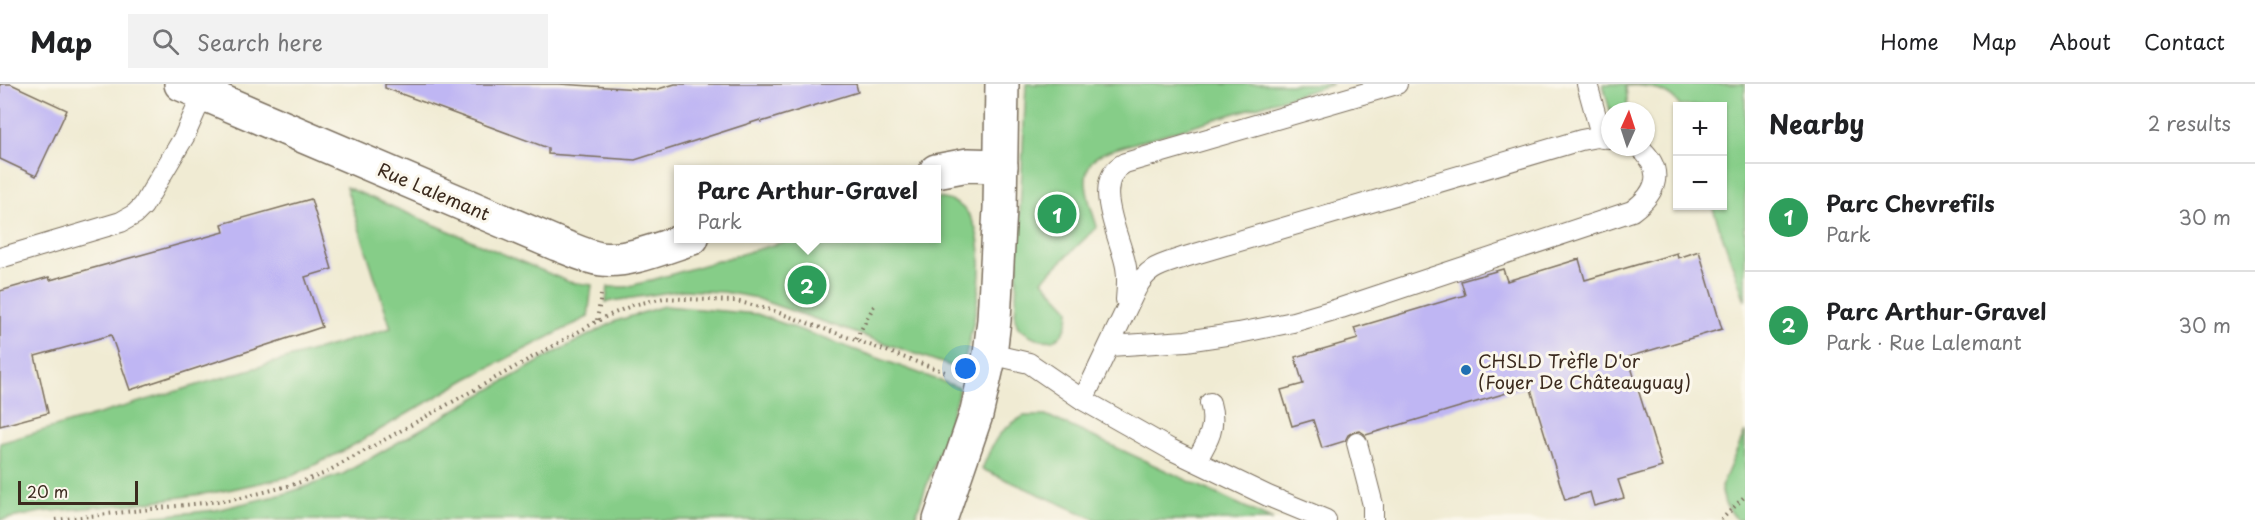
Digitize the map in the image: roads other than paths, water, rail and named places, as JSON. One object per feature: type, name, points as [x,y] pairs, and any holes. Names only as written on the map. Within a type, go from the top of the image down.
[{"type":"street","points":[[940,520],[971,432],[990,354],[994,320],[1001,165],[1002,84]]},
{"type":"street","name":"Rue Lalemant","points":[[192,89],[557,244],[593,257],[603,260],[621,258],[674,243]]},
{"type":"street","points":[[941,170],[968,165],[1001,165]]},
{"type":"lane","points":[[1124,315],[1128,283],[1126,268],[1107,188],[1109,177],[1116,168],[1125,163],[1397,84]]},
{"type":"lane","points":[[1587,84],[1601,124]]},
{"type":"lane","points":[[0,258],[121,222],[135,214],[143,206],[184,137],[192,89]]},
{"type":"lane","points":[[1083,400],[1143,276],[1165,264],[1581,140],[1601,138]]},
{"type":"lane","points":[[1110,346],[1186,341],[1293,322],[1632,211],[1653,191],[1656,178],[1649,156]]},
{"type":"lane","points":[[990,354],[1029,363],[1083,400],[1170,449],[1326,520]]},
{"type":"lane","points":[[1196,461],[1212,428],[1214,416],[1210,403]]},
{"type":"lane","points":[[1357,442],[1373,505],[1373,520]]},
{"type":"place","name":"Parc Chevrefils","points":[[1057,214]]},
{"type":"place","name":"Parc Arthur-Gravel","points":[[807,285]]},
{"type":"place","name":"CHSLD Trèfle D'or (Foyer De Châteauguay)","points":[[1466,370]]}]
